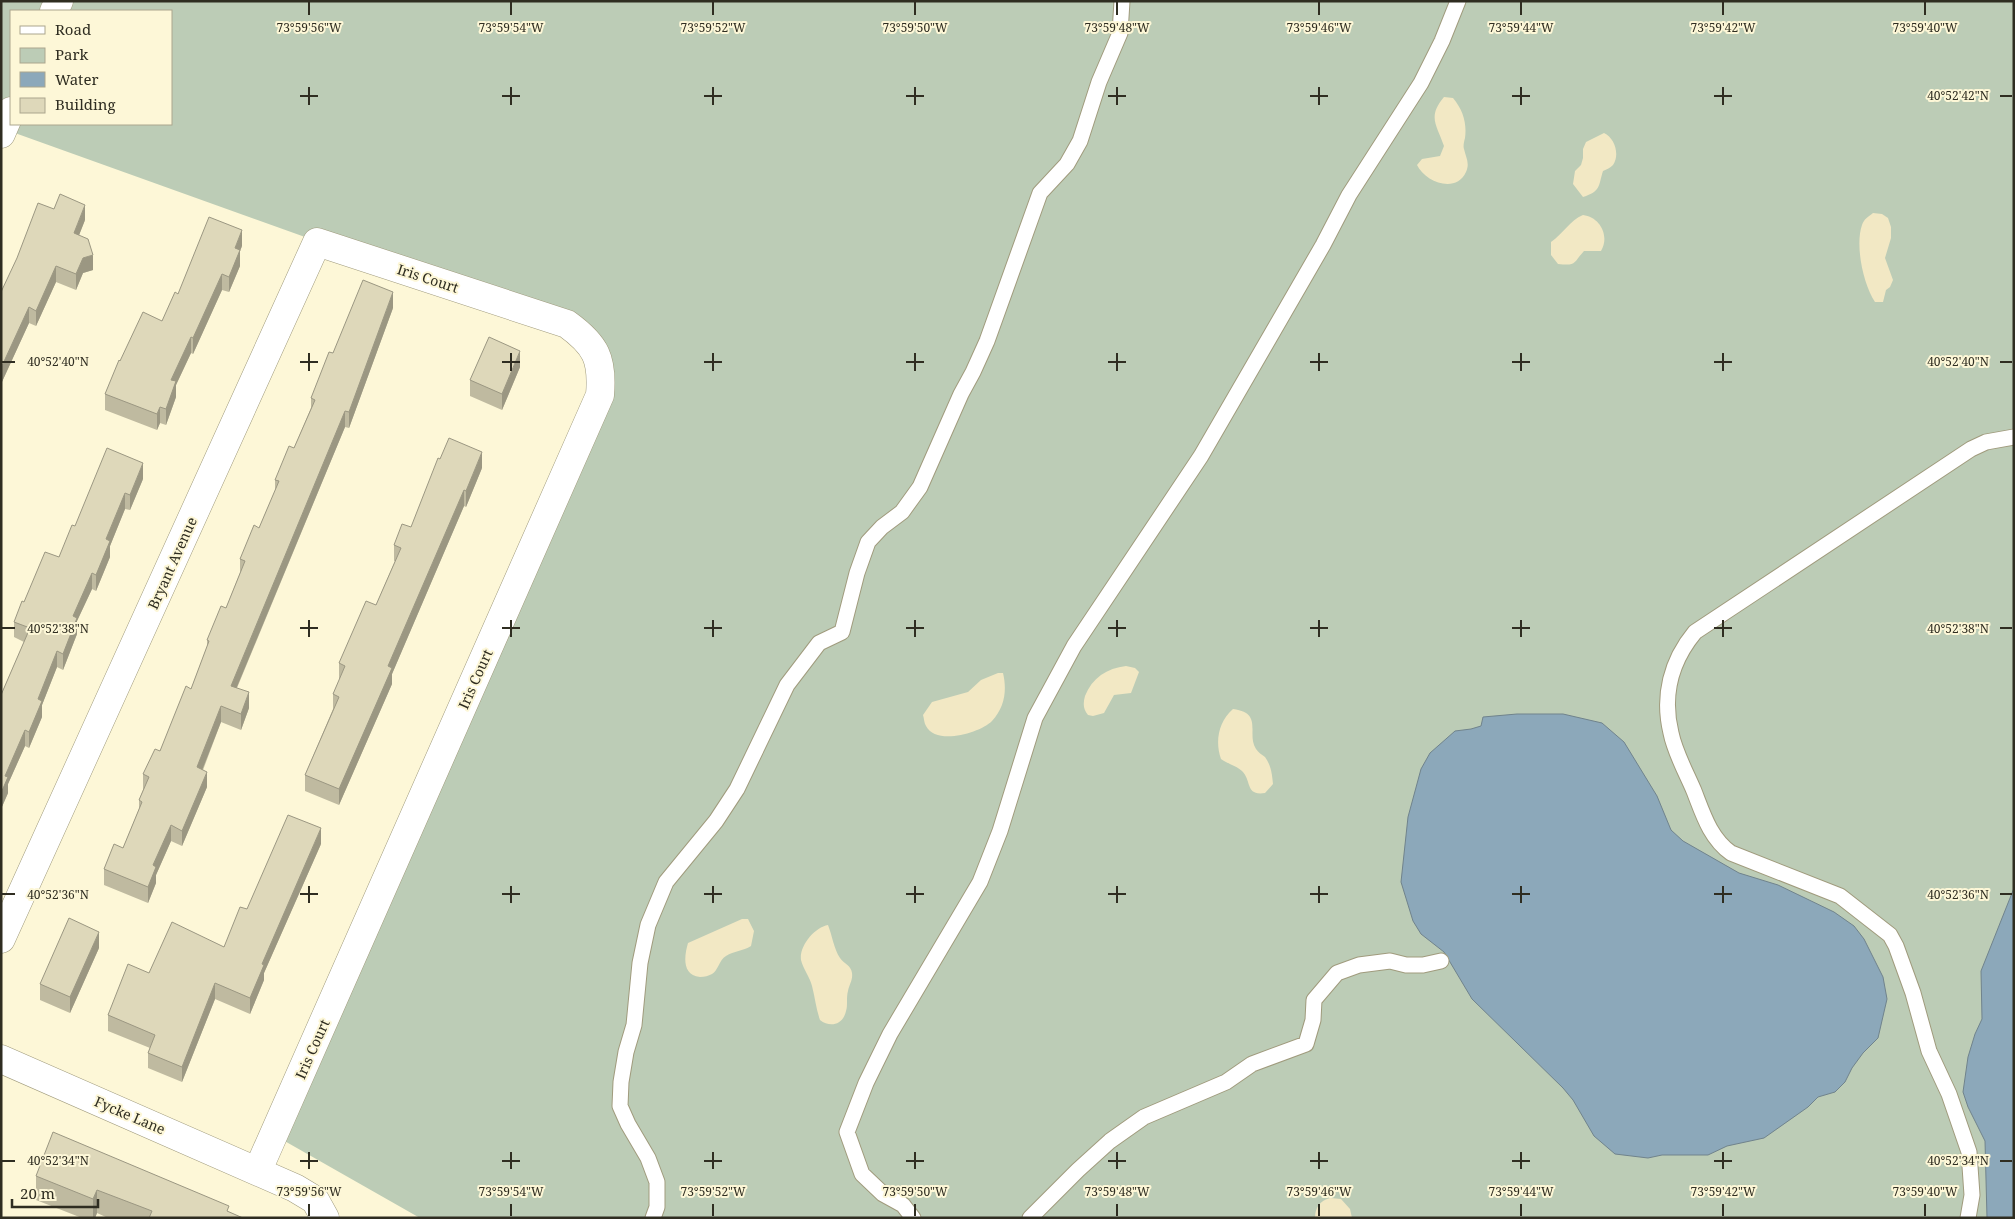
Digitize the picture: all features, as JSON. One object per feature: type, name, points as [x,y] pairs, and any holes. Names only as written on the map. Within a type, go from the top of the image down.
[{"type":"street","points":[[1,134],[10,113]]},
{"type":"street","name":"Bryant Avenue","points":[[1,939],[317,242],[374,260]]},
{"type":"street","name":"Iris Court","points":[[258,1170],[600,396],[602,374],[596,354],[584,336],[567,324],[374,260]]},
{"type":"street","name":"Fycke Lane","points":[[1,1059],[258,1170],[295,1188],[315,1200],[325,1218]]},
{"type":"lane","points":[[653,1218],[657,1207],[657,1182],[648,1158],[620,1106],[621,1082],[626,1052],[634,1025],[640,963],[648,925],[666,882],[716,822],[737,789],[787,685],[819,643],[842,632],[868,542],[882,527],[902,512],[920,487],[961,394],[987,341],[1040,193],[1067,164],[1080,141],[1099,82],[1120,33],[1122,1]]},
{"type":"lane","points":[[913,1218],[903,1205],[883,1194],[862,1174],[847,1132],[866,1083],[890,1034],[980,882],[1000,831],[1035,718],[1074,646],[1201,456],[1323,244],[1349,195],[1421,83],[1442,41],[1458,1]]},
{"type":"lane","points":[[1968,1218],[1972,1195],[1969,1152],[1949,1094],[1929,1050],[1913,994],[1896,946],[1890,935],[1881,926],[1840,896],[1731,853],[1720,845],[1708,824],[1671,734],[1668,688],[1677,658],[1695,632],[1971,449],[1995,440],[2014,437]]},
{"type":"lane","points":[[1030,1218],[1078,1170],[1104,1147],[1144,1117],[1226,1082],[1252,1064],[1306,1044],[1313,1020],[1314,1000],[1336,973],[1360,965],[1390,961],[1406,965],[1424,965],[1441,961]]},
{"type":"green space","points":[[1,1],[2014,1],[2014,1218],[420,1218],[274,1135],[600,396],[584,337],[1,128]]},
{"type":"sand","points":[[1444,97],[1453,98],[1464,117],[1464,147],[1468,163],[1466,172],[1461,179],[1455,183],[1448,184],[1433,180],[1421,171],[1417,165],[1422,159],[1440,156],[1444,146],[1436,127],[1435,116],[1436,110]]},
{"type":"sand","points":[[1604,133],[1614,143],[1615,161],[1612,166],[1603,171],[1598,188],[1593,193],[1583,197],[1573,184],[1575,171],[1581,165],[1586,142]]},
{"type":"sand","points":[[1873,213],[1882,214],[1888,218],[1891,227],[1891,238],[1885,258],[1893,280],[1890,287],[1886,290],[1883,302],[1875,302],[1867,285],[1861,264],[1860,233],[1865,220]]},
{"type":"sand","points":[[1583,215],[1594,219],[1602,228],[1604,245],[1601,251],[1584,251],[1572,264],[1558,264],[1551,255],[1551,242],[1574,220]]},
{"type":"sand","points":[[1126,666],[1135,668],[1139,672],[1131,693],[1114,695],[1104,713],[1093,716],[1088,715],[1084,708],[1084,701],[1092,684],[1101,675],[1113,669]]},
{"type":"sand","points":[[998,673],[1003,673],[1004,698],[1000,710],[992,721],[978,730],[958,736],[939,735],[931,732],[926,726],[923,715],[932,702],[968,692],[981,680]]},
{"type":"sand","points":[[1233,709],[1242,711],[1251,719],[1253,743],[1270,766],[1273,784],[1265,793],[1254,792],[1242,771],[1221,759],[1218,746],[1219,732],[1224,720]]},
{"type":"sand","points":[[742,919],[748,919],[754,931],[751,946],[726,956],[711,975],[700,977],[690,973],[685,959],[688,943]]},
{"type":"sand","points":[[828,925],[838,954],[850,968],[852,976],[847,994],[847,1009],[842,1019],[836,1024],[828,1024],[820,1020],[811,983],[801,960],[805,943],[818,929]]},
{"type":"sand","points":[[1330,1198],[1341,1199],[1350,1209],[1352,1218],[1315,1218],[1319,1205]]},
{"type":"water","points":[[1517,714],[1563,714],[1602,723],[1624,742],[1657,796],[1671,830],[1683,841],[1739,873],[1778,885],[1834,912],[1854,926],[1864,939],[1883,977],[1887,999],[1878,1038],[1863,1053],[1845,1082],[1835,1092],[1818,1097],[1808,1107],[1764,1138],[1727,1146],[1708,1155],[1662,1155],[1648,1158],[1615,1154],[1594,1136],[1573,1100],[1563,1088],[1472,999],[1444,952],[1421,934],[1413,921],[1401,882],[1408,817],[1421,769],[1430,753],[1455,731],[1481,726],[1483,717]]},
{"type":"water","points":[[2014,888],[2014,1218],[1987,1218],[1985,1141],[1968,1107],[1963,1092],[1968,1057],[1982,1019],[1981,971]]},
{"type":"building","points":[[60,194],[85,205],[74,233],[88,239],[93,255],[83,258],[76,274],[56,266],[36,311],[29,307],[1,368],[1,292],[17,258],[38,203],[54,209]]},
{"type":"building","points":[[209,217],[242,230],[235,248],[240,250],[229,277],[222,274],[193,338],[191,337],[171,380],[176,381],[166,409],[160,407],[157,414],[105,394],[119,360],[143,312],[162,321],[175,292],[178,294]]},
{"type":"building","points":[[363,280],[393,292],[349,412],[345,411],[231,686],[249,692],[241,714],[221,706],[197,767],[207,772],[182,831],[171,825],[153,865],[156,867],[148,887],[104,869],[114,844],[123,848],[142,802],[139,800],[149,777],[143,774],[155,749],[160,751],[186,686],[191,689],[209,641],[207,640],[221,606],[226,608],[245,561],[240,559],[254,525],[259,528],[279,481],[275,480],[289,446],[294,448],[315,400],[311,398],[329,352],[333,353]]},
{"type":"building","points":[[489,337],[520,351],[502,394],[470,380]]},
{"type":"building","points":[[449,438],[482,452],[388,666],[392,668],[339,789],[305,775],[339,697],[333,694],[345,666],[339,663],[366,601],[376,605],[401,548],[394,545],[402,524],[411,527],[438,458],[440,459]]},
{"type":"building","points":[[107,448],[143,463],[130,495],[125,493],[106,539],[110,541],[96,575],[92,573],[73,616],[77,618],[63,654],[57,651],[38,699],[42,701],[29,732],[25,730],[5,776],[8,777],[1,793],[1,695],[30,628],[14,622],[45,552],[59,557],[72,525],[75,526]]},
{"type":"building","points":[[288,815],[321,828],[262,964],[264,965],[250,998],[215,983],[182,1067],[148,1053],[155,1035],[108,1015],[128,964],[149,973],[172,922],[224,947],[240,907],[247,909]]},
{"type":"building","points":[[69,918],[99,932],[70,997],[40,984]]},
{"type":"building","points":[[53,1132],[229,1206],[227,1211],[243,1218],[149,1218],[152,1211],[97,1190],[93,1199],[36,1176]]}]
